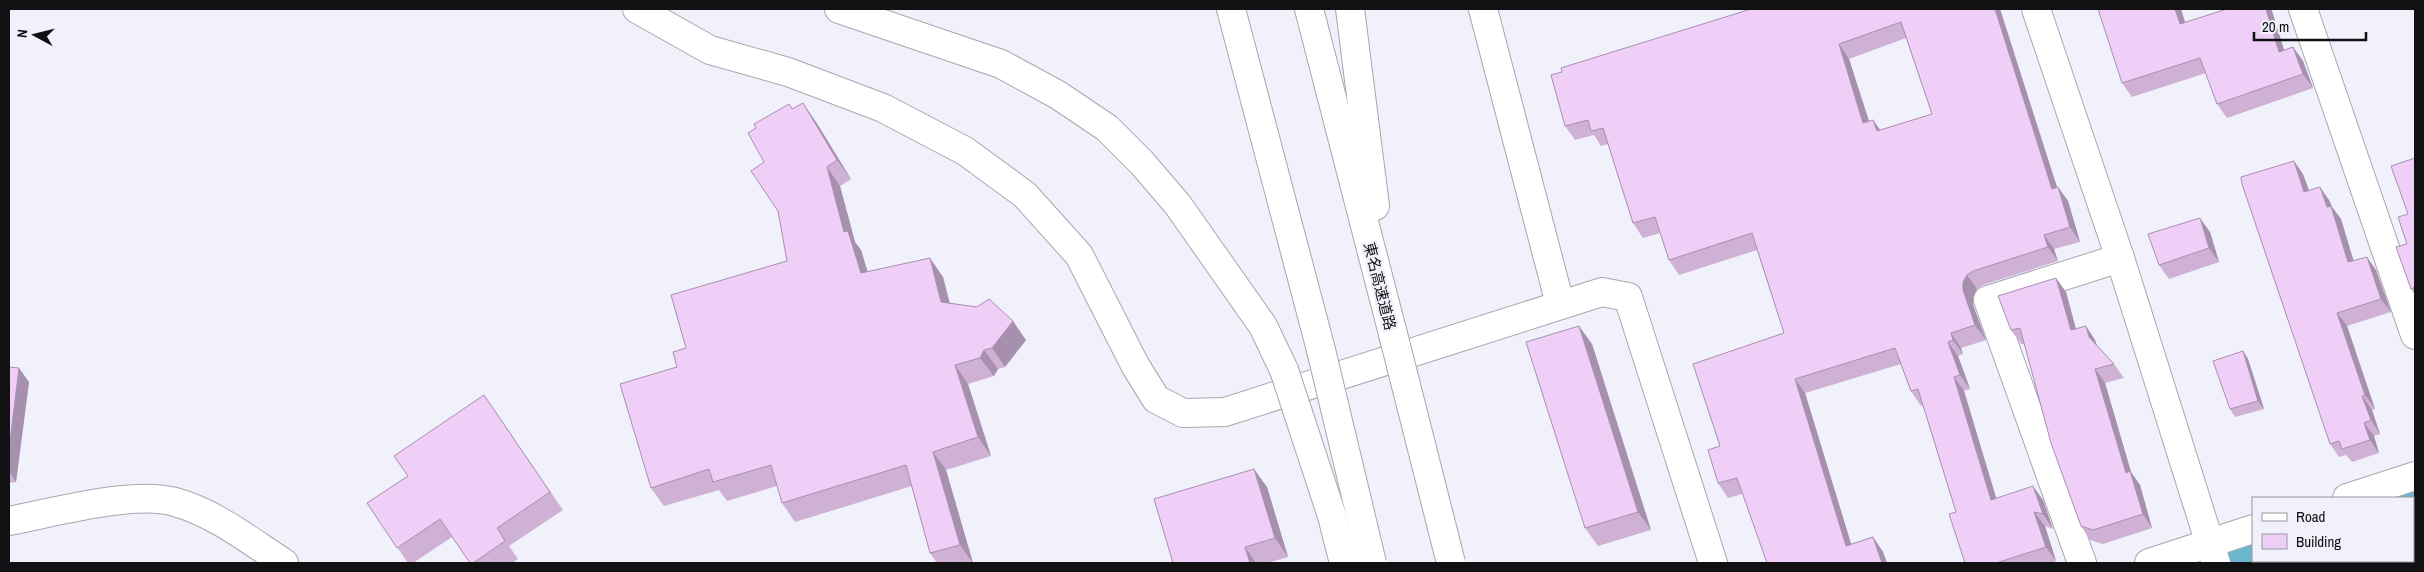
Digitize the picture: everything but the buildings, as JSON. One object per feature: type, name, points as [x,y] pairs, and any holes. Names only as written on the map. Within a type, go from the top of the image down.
[{"type":"main road","points":[[637,9],[710,50],[788,72],[883,108],[965,151],[1003,179],[1025,196],[1079,255],[1135,365],[1156,399],[1183,413],[1225,412],[1602,292],[1628,297],[1714,563]]},
{"type":"main road","points":[[839,9],[1001,64],[1058,95],[1108,128],[1142,163],[1178,205],[1263,326],[1284,370],[1332,516],[1344,563]]},
{"type":"main road","points":[[1231,9],[1321,350],[1372,563]]},
{"type":"main road","name":"東名高速道路","points":[[1309,9],[1450,563]]},
{"type":"main road","points":[[1350,9],[1358,83],[1393,334]]},
{"type":"main road","points":[[1483,9],[1560,304]]},
{"type":"main road","points":[[2036,9],[2120,258],[2213,553]]},
{"type":"main road","points":[[2303,9],[2415,335]]},
{"type":"main road","points":[[2082,563],[1988,300],[2120,258]]},
{"type":"main road","points":[[2350,497],[2415,476]]},
{"type":"main road","points":[[9,522],[140,497],[174,501],[207,514],[284,563]]},
{"type":"main road","points":[[2149,563],[2213,553],[2252,530]]},
{"type":"waterway","points":[[2225,563],[2252,555]]}]
